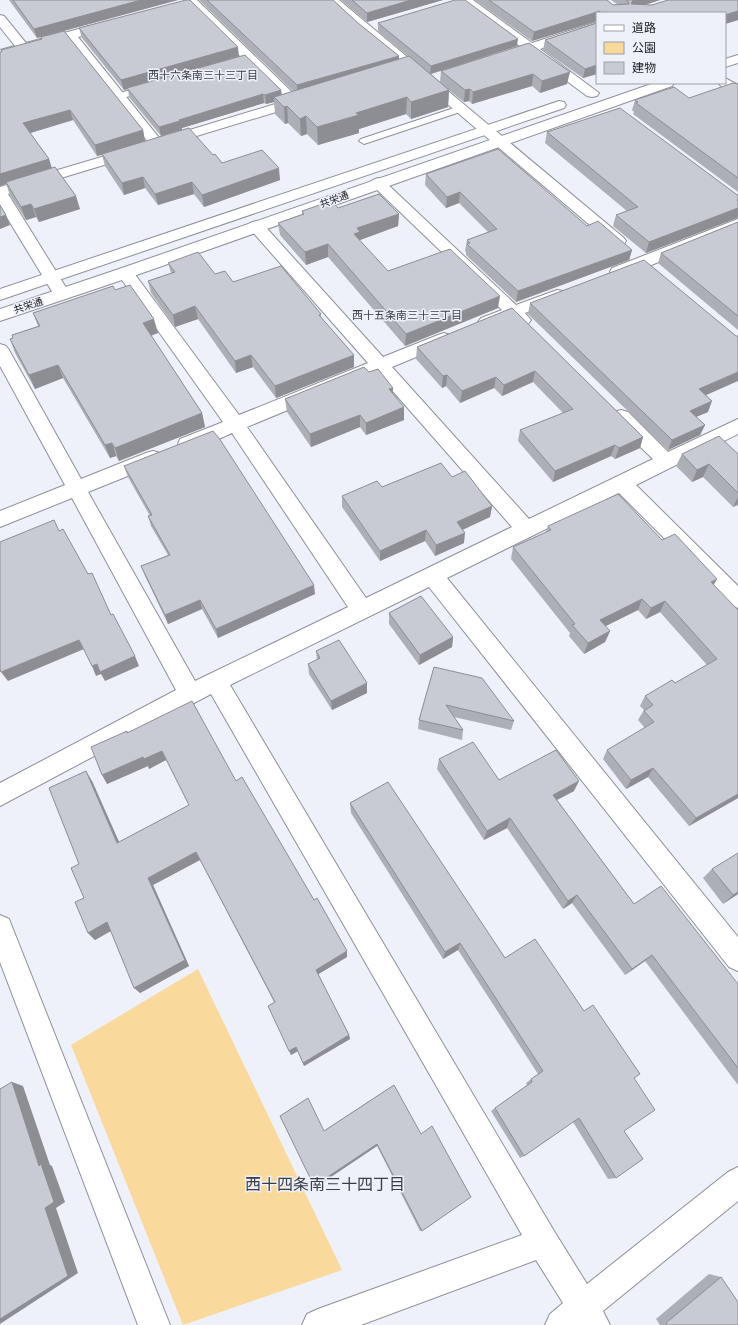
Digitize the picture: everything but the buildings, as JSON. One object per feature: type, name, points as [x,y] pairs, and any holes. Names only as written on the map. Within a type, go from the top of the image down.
[{"type":"street","points":[[331,0],[410,68],[650,267]]},
{"type":"street","points":[[460,1],[531,48],[592,93]]},
{"type":"street","points":[[178,7],[192,2],[245,59],[294,102]]},
{"type":"street","points":[[0,19],[23,48]]},
{"type":"street","points":[[0,54],[124,21]]},
{"type":"street","points":[[364,29],[379,24]]},
{"type":"street","points":[[494,60],[596,26]]},
{"type":"street","points":[[70,35],[157,144]]},
{"type":"street","points":[[726,63],[738,59]]},
{"type":"street","points":[[396,72],[410,68]]},
{"type":"street","points":[[427,81],[442,76]]},
{"type":"street","points":[[726,83],[738,90]]},
{"type":"street","name":"共栄通","points":[[0,315],[125,273],[378,183],[664,84]]},
{"type":"street","name":"共栄通","points":[[0,295],[607,88]]},
{"type":"street","points":[[62,294],[0,193],[316,95]]},
{"type":"street","points":[[607,104],[620,113]]},
{"type":"street","points":[[378,183],[536,333]]},
{"type":"street","points":[[600,279],[650,267],[738,224]]},
{"type":"street","points":[[256,226],[526,530]]},
{"type":"street","points":[[125,273],[235,424],[362,610]]},
{"type":"street","points":[[0,519],[513,311],[571,289]]},
{"type":"street","points":[[0,350],[190,694]]},
{"type":"street","points":[[610,406],[667,462]]},
{"type":"street","points":[[0,795],[190,694],[738,426]]},
{"type":"street","points":[[622,483],[738,599]]},
{"type":"street","points":[[433,576],[738,958]]},
{"type":"street","points":[[216,682],[543,1242],[579,1319],[738,1182]]},
{"type":"street","points":[[0,928],[154,1325]]},
{"type":"street","points":[[318,1325],[543,1242]]},
{"type":"lane","points":[[119,96],[157,85]]},
{"type":"lane","points":[[364,141],[460,109]]},
{"type":"green space","points":[[198,969],[342,1270],[183,1325],[71,1045]]},
{"type":"district","name":"西十六条南三十三丁目","points":[[203,74]]},
{"type":"district","name":"西十五条南三十三丁目","points":[[407,314]]},
{"type":"district","name":"西十四条南三十四丁目","points":[[325,1184]]}]
